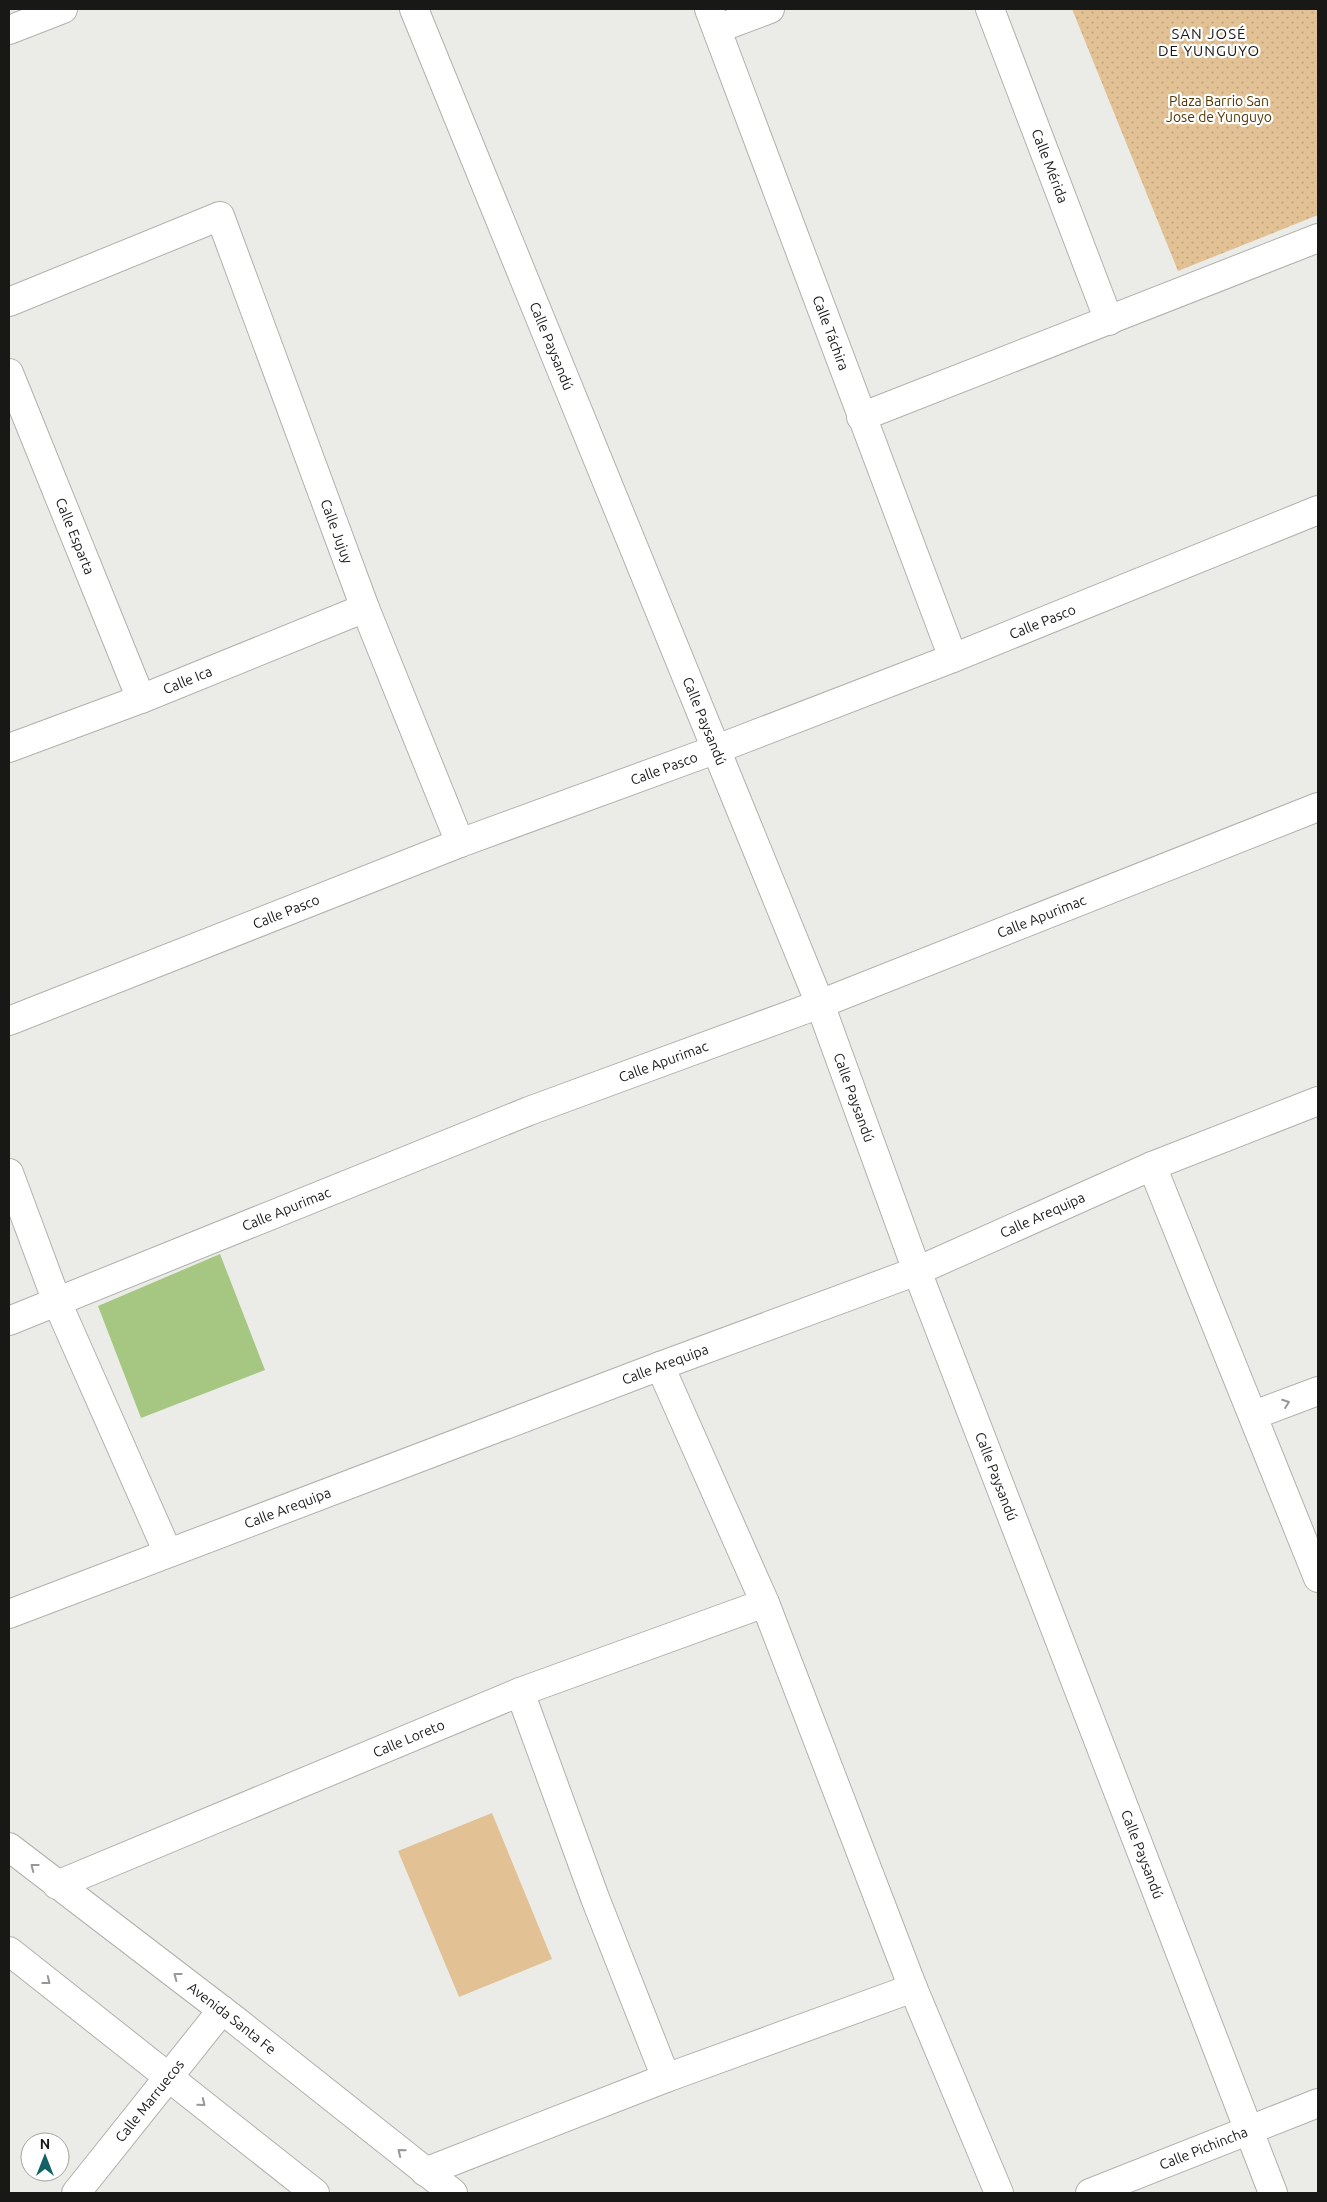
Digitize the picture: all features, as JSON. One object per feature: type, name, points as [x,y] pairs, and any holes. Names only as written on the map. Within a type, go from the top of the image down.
[{"type":"street","points":[[9,30],[63,9]]},
{"type":"street","name":"Calle Paysandú","points":[[414,9],[820,1004],[917,1271],[1273,2193]]},
{"type":"street","points":[[713,19],[770,9]]},
{"type":"street","name":"Calle Mérida","points":[[990,9],[1109,322]]},
{"type":"street","name":"Calle Táchira","points":[[713,19],[953,658]]},
{"type":"street","name":"Calle Jujuy","points":[[9,302],[220,216],[365,608],[460,844]]},
{"type":"street","points":[[861,417],[1109,322],[1318,238]]},
{"type":"street","name":"Calle Esparta","points":[[9,373],[141,700]]},
{"type":"street","name":"Calle Pasco","points":[[9,1022],[460,844],[717,749],[953,658],[1318,510]]},
{"type":"street","name":"Calle Ica","points":[[9,748],[141,700],[365,608]]},
{"type":"street","name":"Calle Apurimac","points":[[9,1321],[528,1111],[820,1004],[1318,807]]},
{"type":"street","name":"Calle Arequipa","points":[[9,1614],[660,1366],[917,1271],[1152,1166],[1318,1101]]},
{"type":"street","points":[[1152,1166],[1254,1415],[1318,1578]]},
{"type":"street","points":[[9,1173],[57,1302],[168,1553]]},
{"type":"street","points":[[660,1366],[765,1603],[913,1988],[999,2193]]},
{"type":"street","points":[[1254,1415],[1318,1392]]},
{"type":"street","name":"Calle Loreto","points":[[58,1885],[520,1692],[765,1603]]},
{"type":"street","points":[[520,1692],[595,1898],[666,2078]]},
{"type":"street","name":"Avenida Santa Fe","points":[[9,1847],[222,2010],[453,2193]]},
{"type":"street","points":[[9,1951],[315,2193]]},
{"type":"street","points":[[426,2172],[666,2078],[913,1988]]},
{"type":"street","name":"Calle Marruecos","points":[[76,2193],[222,2010]]},
{"type":"street","name":"Calle Pichincha","points":[[1090,2193],[1318,2103]]},
{"type":"green space","name":"Plaza Barrio San Jose de Yunguyo","points":[[1072,9],[1318,9],[1318,215],[1178,271]]},
{"type":"green space","points":[[492,1813],[552,1959],[459,1997],[398,1851]]},
{"type":"building","points":[[220,1254],[265,1370],[141,1418],[98,1306]]},
{"type":"district","name":"SAN JOSÉ DE YUNGUYO","points":[[1209,42]]}]
